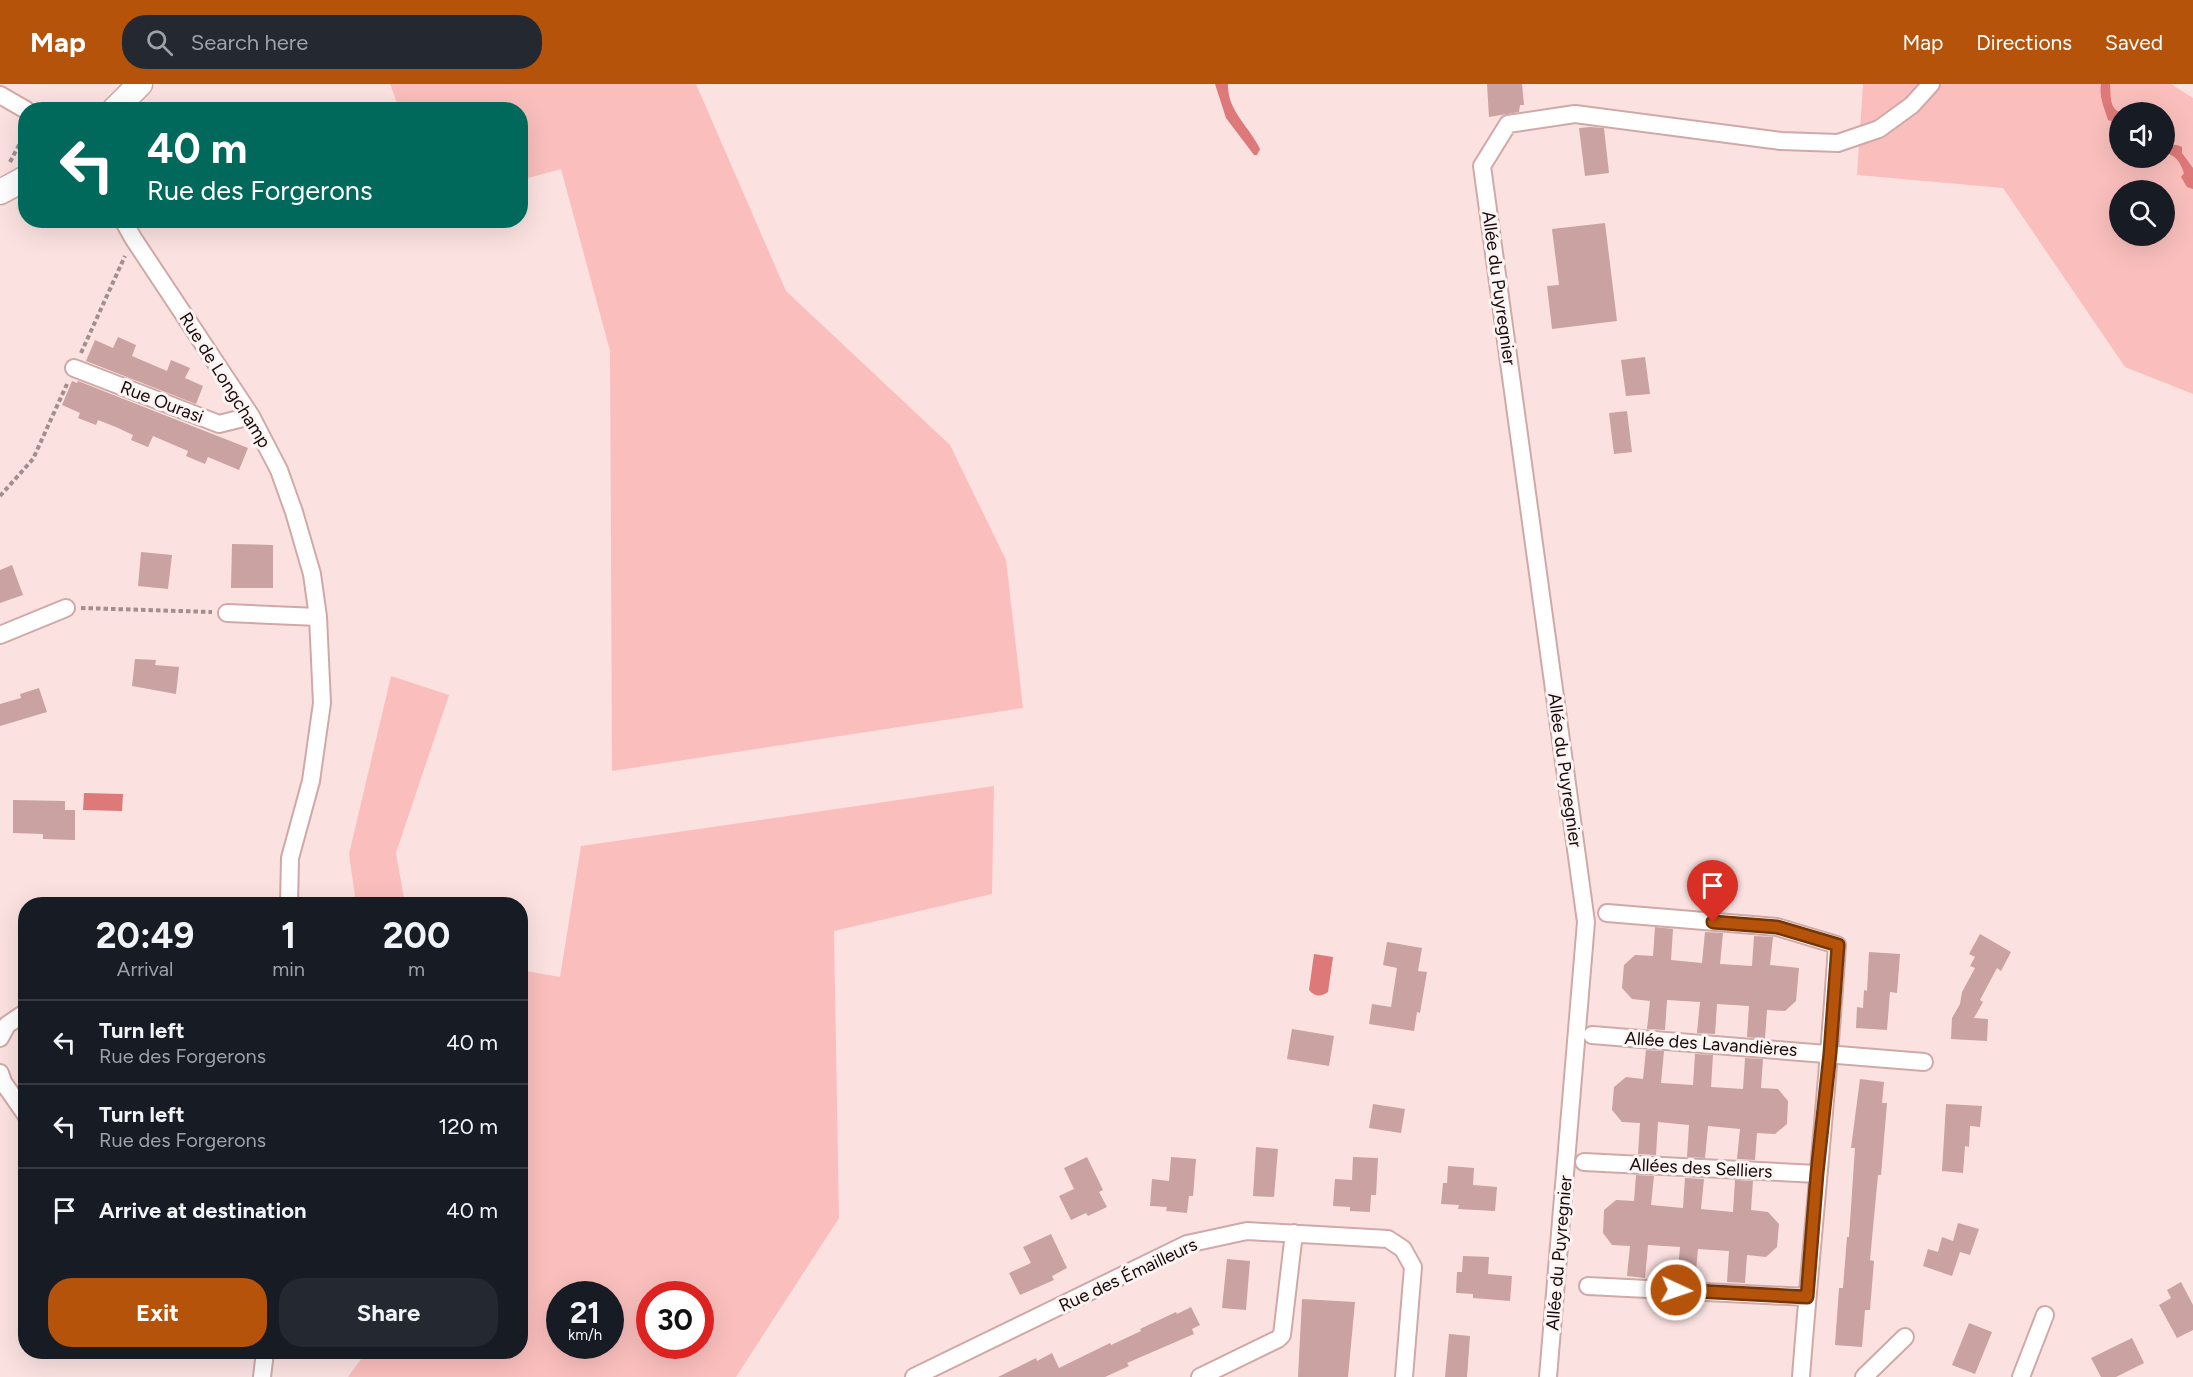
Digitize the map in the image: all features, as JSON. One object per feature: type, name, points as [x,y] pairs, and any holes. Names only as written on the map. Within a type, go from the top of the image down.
[{"type":"main road","points":[[122,102],[140,84]]},
{"type":"main road","points":[[0,192],[16,171]]},
{"type":"street","name":"Allée du Puyregnier","points":[[1548,1377],[1586,922],[1482,166],[1508,124],[1575,114],[1781,141],[1838,143],[1879,129],[1912,105],[1931,84]]},
{"type":"street","points":[[0,95],[18,105]]},
{"type":"street","name":"Rue de Longchamp","points":[[127,228],[251,416],[279,470],[312,574],[318,617],[322,703],[311,781],[291,858],[289,897]]},
{"type":"street","name":"Rue Ourasi","points":[[74,368],[219,424],[251,416]]},
{"type":"street","points":[[0,635],[66,608]]},
{"type":"street","points":[[227,613],[318,617]]},
{"type":"street","points":[[1607,913],[1777,927],[1838,945],[1801,1377]]},
{"type":"street","points":[[0,1038],[7,1025],[18,1017]]},
{"type":"street","name":"Allée des Lavandières","points":[[1592,1035],[1924,1062]]},
{"type":"street","points":[[0,1073],[3,1082],[18,1104]]},
{"type":"street","name":"Allées des Selliers","points":[[1584,1162],[1817,1173]]},
{"type":"street","name":"Rue des Émailleurs","points":[[914,1377],[1187,1244],[1247,1231],[1388,1239],[1403,1249],[1413,1267],[1404,1377]]},
{"type":"street","points":[[1200,1377],[1278,1340],[1282,1335],[1294,1233]]},
{"type":"street","points":[[1588,1286],[1807,1297]]},
{"type":"street","points":[[2021,1377],[2045,1315]]},
{"type":"street","points":[[1864,1377],[1905,1337]]},
{"type":"street","points":[[262,1377],[263,1359]]},
{"type":"path","points":[[16,171],[11,160],[18,148]]},
{"type":"path","points":[[66,608],[227,613]]},
{"type":"shaded area","points":[[390,84],[696,84],[786,291],[950,445],[1006,560],[1023,708],[612,771],[610,351],[561,169],[528,178],[528,102],[396,102]]},
{"type":"shaded area","points":[[1215,84],[1228,84],[1235,111],[1260,149],[1257,155],[1254,155],[1226,118]]},
{"type":"shaded area","points":[[1863,84],[2171,84],[2193,98],[2193,394],[2125,367],[2003,188],[1857,175]]},
{"type":"shaded area","points":[[2101,84],[2110,84],[2112,102],[2109,102],[2109,120],[2101,98]]},
{"type":"shaded area","points":[[2175,145],[2182,147],[2182,153],[2193,168],[2193,189],[2187,187],[2181,177],[2184,173],[2177,160]]},
{"type":"shaded area","points":[[391,676],[449,695],[396,853],[404,897],[355,897],[349,854]]},
{"type":"shaded area","points":[[994,786],[992,894],[834,931],[839,1218],[736,1377],[348,1377],[361,1359],[528,1359],[528,971],[560,977],[581,846]]},
{"type":"shaded area","points":[[84,793],[123,794],[122,811],[83,810]]},
{"type":"shaded area","points":[[1314,954],[1333,957],[1328,992],[1320,995],[1309,990]]},
{"type":"building","points":[[1487,84],[1522,84],[1524,105],[1520,105],[1519,112],[1489,117]]},
{"type":"building","points":[[1579,128],[1604,128],[1609,173],[1585,176]]},
{"type":"building","points":[[1605,223],[1617,321],[1552,329],[1547,286],[1559,285],[1552,229]]},
{"type":"building","points":[[118,337],[136,345],[132,356],[167,371],[171,360],[190,368],[185,378],[203,386],[196,404],[86,361],[95,340],[113,348]]},
{"type":"building","points":[[1645,357],[1650,394],[1626,396],[1621,360]]},
{"type":"building","points":[[72,381],[77,383],[78,381],[248,448],[239,470],[208,457],[205,464],[186,456],[188,451],[153,436],[148,447],[131,440],[133,435],[116,427],[98,420],[96,425],[78,418],[80,413],[62,405]]},
{"type":"building","points":[[1627,411],[1632,452],[1614,454],[1609,413]]},
{"type":"building","points":[[232,544],[273,545],[273,588],[231,588]]},
{"type":"building","points":[[141,552],[172,555],[168,589],[138,586]]},
{"type":"building","points":[[12,565],[23,595],[0,603],[0,570]]},
{"type":"building","points":[[135,659],[156,660],[155,665],[179,667],[176,694],[132,686]]},
{"type":"building","points":[[39,688],[47,712],[0,726],[0,704],[21,698],[20,694]]},
{"type":"building","points":[[13,800],[65,801],[65,810],[75,810],[75,840],[43,839],[43,834],[13,833]]},
{"type":"building","points":[[1655,927],[1673,929],[1671,960],[1702,963],[1705,932],[1723,933],[1720,964],[1752,966],[1754,936],[1773,937],[1770,965],[1799,968],[1796,1001],[1785,1011],[1767,1010],[1765,1039],[1747,1037],[1749,1006],[1717,1004],[1715,1034],[1697,1033],[1700,1002],[1667,1000],[1665,1030],[1647,1029],[1650,1001],[1632,999],[1622,988],[1624,965],[1635,955],[1653,956]]},
{"type":"building","points":[[1980,934],[2011,952],[2001,971],[1997,968],[1980,1000],[1983,1002],[1974,1018],[1988,1019],[1987,1041],[1951,1039],[1952,1018],[1975,968],[1970,966],[1975,957],[1969,954]]},
{"type":"building","points":[[1387,942],[1422,948],[1418,971],[1427,972],[1420,1013],[1417,1012],[1414,1031],[1369,1024],[1372,1004],[1391,1007],[1397,968],[1383,965]]},
{"type":"building","points":[[1869,952],[1900,954],[1897,993],[1890,992],[1887,1030],[1856,1028],[1857,1007],[1863,1008],[1864,990],[1867,991]]},
{"type":"building","points":[[1292,1029],[1334,1036],[1329,1066],[1287,1059]]},
{"type":"building","points":[[1646,1050],[1664,1051],[1661,1083],[1693,1085],[1695,1054],[1713,1055],[1711,1087],[1743,1089],[1745,1058],[1763,1059],[1761,1088],[1778,1089],[1788,1101],[1787,1124],[1775,1134],[1757,1133],[1755,1160],[1737,1159],[1740,1129],[1708,1126],[1705,1158],[1687,1157],[1689,1125],[1658,1122],[1656,1155],[1638,1154],[1640,1123],[1622,1122],[1612,1110],[1614,1087],[1626,1077],[1643,1079]]},
{"type":"building","points":[[1860,1079],[1884,1082],[1882,1103],[1887,1103],[1870,1260],[1874,1261],[1870,1310],[1865,1310],[1862,1347],[1835,1345],[1839,1288],[1843,1288],[1847,1237],[1849,1237],[1855,1148],[1851,1148]]},
{"type":"building","points":[[1373,1104],[1405,1109],[1401,1133],[1369,1128]]},
{"type":"building","points":[[1946,1104],[1982,1106],[1980,1127],[1970,1126],[1969,1147],[1965,1146],[1963,1173],[1942,1171]]},
{"type":"building","points":[[1256,1147],[1278,1149],[1274,1197],[1253,1196]]},
{"type":"building","points":[[1087,1157],[1103,1190],[1099,1192],[1107,1207],[1088,1216],[1086,1213],[1071,1220],[1059,1196],[1074,1189],[1064,1168]]},
{"type":"building","points":[[1171,1157],[1196,1159],[1193,1196],[1189,1196],[1187,1213],[1166,1211],[1167,1207],[1150,1206],[1152,1179],[1169,1181]]},
{"type":"building","points":[[1353,1157],[1378,1158],[1376,1195],[1371,1195],[1370,1212],[1350,1211],[1350,1207],[1333,1206],[1335,1179],[1352,1180]]},
{"type":"building","points":[[1448,1166],[1474,1168],[1473,1185],[1497,1187],[1495,1211],[1458,1209],[1459,1205],[1441,1204],[1443,1183],[1447,1183]]},
{"type":"building","points":[[1636,1175],[1654,1176],[1651,1205],[1683,1208],[1685,1178],[1704,1179],[1701,1209],[1733,1212],[1735,1180],[1753,1181],[1751,1210],[1768,1212],[1779,1224],[1777,1247],[1766,1257],[1747,1255],[1745,1283],[1727,1282],[1729,1251],[1698,1249],[1695,1281],[1689,1281],[1677,1280],[1680,1247],[1648,1245],[1645,1278],[1627,1276],[1630,1246],[1612,1245],[1603,1233],[1604,1210],[1616,1200],[1634,1201]]},
{"type":"building","points":[[1958,1223],[1979,1229],[1970,1255],[1960,1252],[1952,1276],[1923,1266],[1928,1249],[1938,1252],[1942,1237],[1953,1241]]},
{"type":"building","points":[[1051,1234],[1067,1268],[1052,1276],[1054,1280],[1020,1295],[1009,1273],[1031,1263],[1023,1247]]},
{"type":"building","points":[[1463,1256],[1489,1257],[1488,1274],[1512,1276],[1510,1301],[1473,1298],[1473,1294],[1456,1293],[1457,1272],[1462,1272]]},
{"type":"building","points":[[1227,1259],[1250,1261],[1246,1310],[1222,1308]]},
{"type":"building","points":[[2181,1282],[2193,1305],[2193,1330],[2177,1338],[2159,1305],[2171,1298],[2167,1290]]},
{"type":"building","points":[[1302,1299],[1355,1302],[1348,1377],[1298,1377]]},
{"type":"building","points":[[1191,1307],[1200,1325],[1192,1329],[1194,1334],[1127,1363],[1129,1366],[1105,1377],[998,1377],[1036,1358],[1037,1361],[1052,1353],[1059,1368]]},
{"type":"building","points":[[1969,1323],[1992,1332],[1975,1374],[1952,1365]]},
{"type":"building","points":[[1449,1334],[1470,1336],[1467,1377],[1445,1377]]},
{"type":"building","points":[[2132,1338],[2144,1363],[2116,1377],[2101,1377],[2091,1358]]},
{"type":"route","points":[[1676,1290],[1807,1297],[1838,945],[1777,927],[1713,922]]}]
